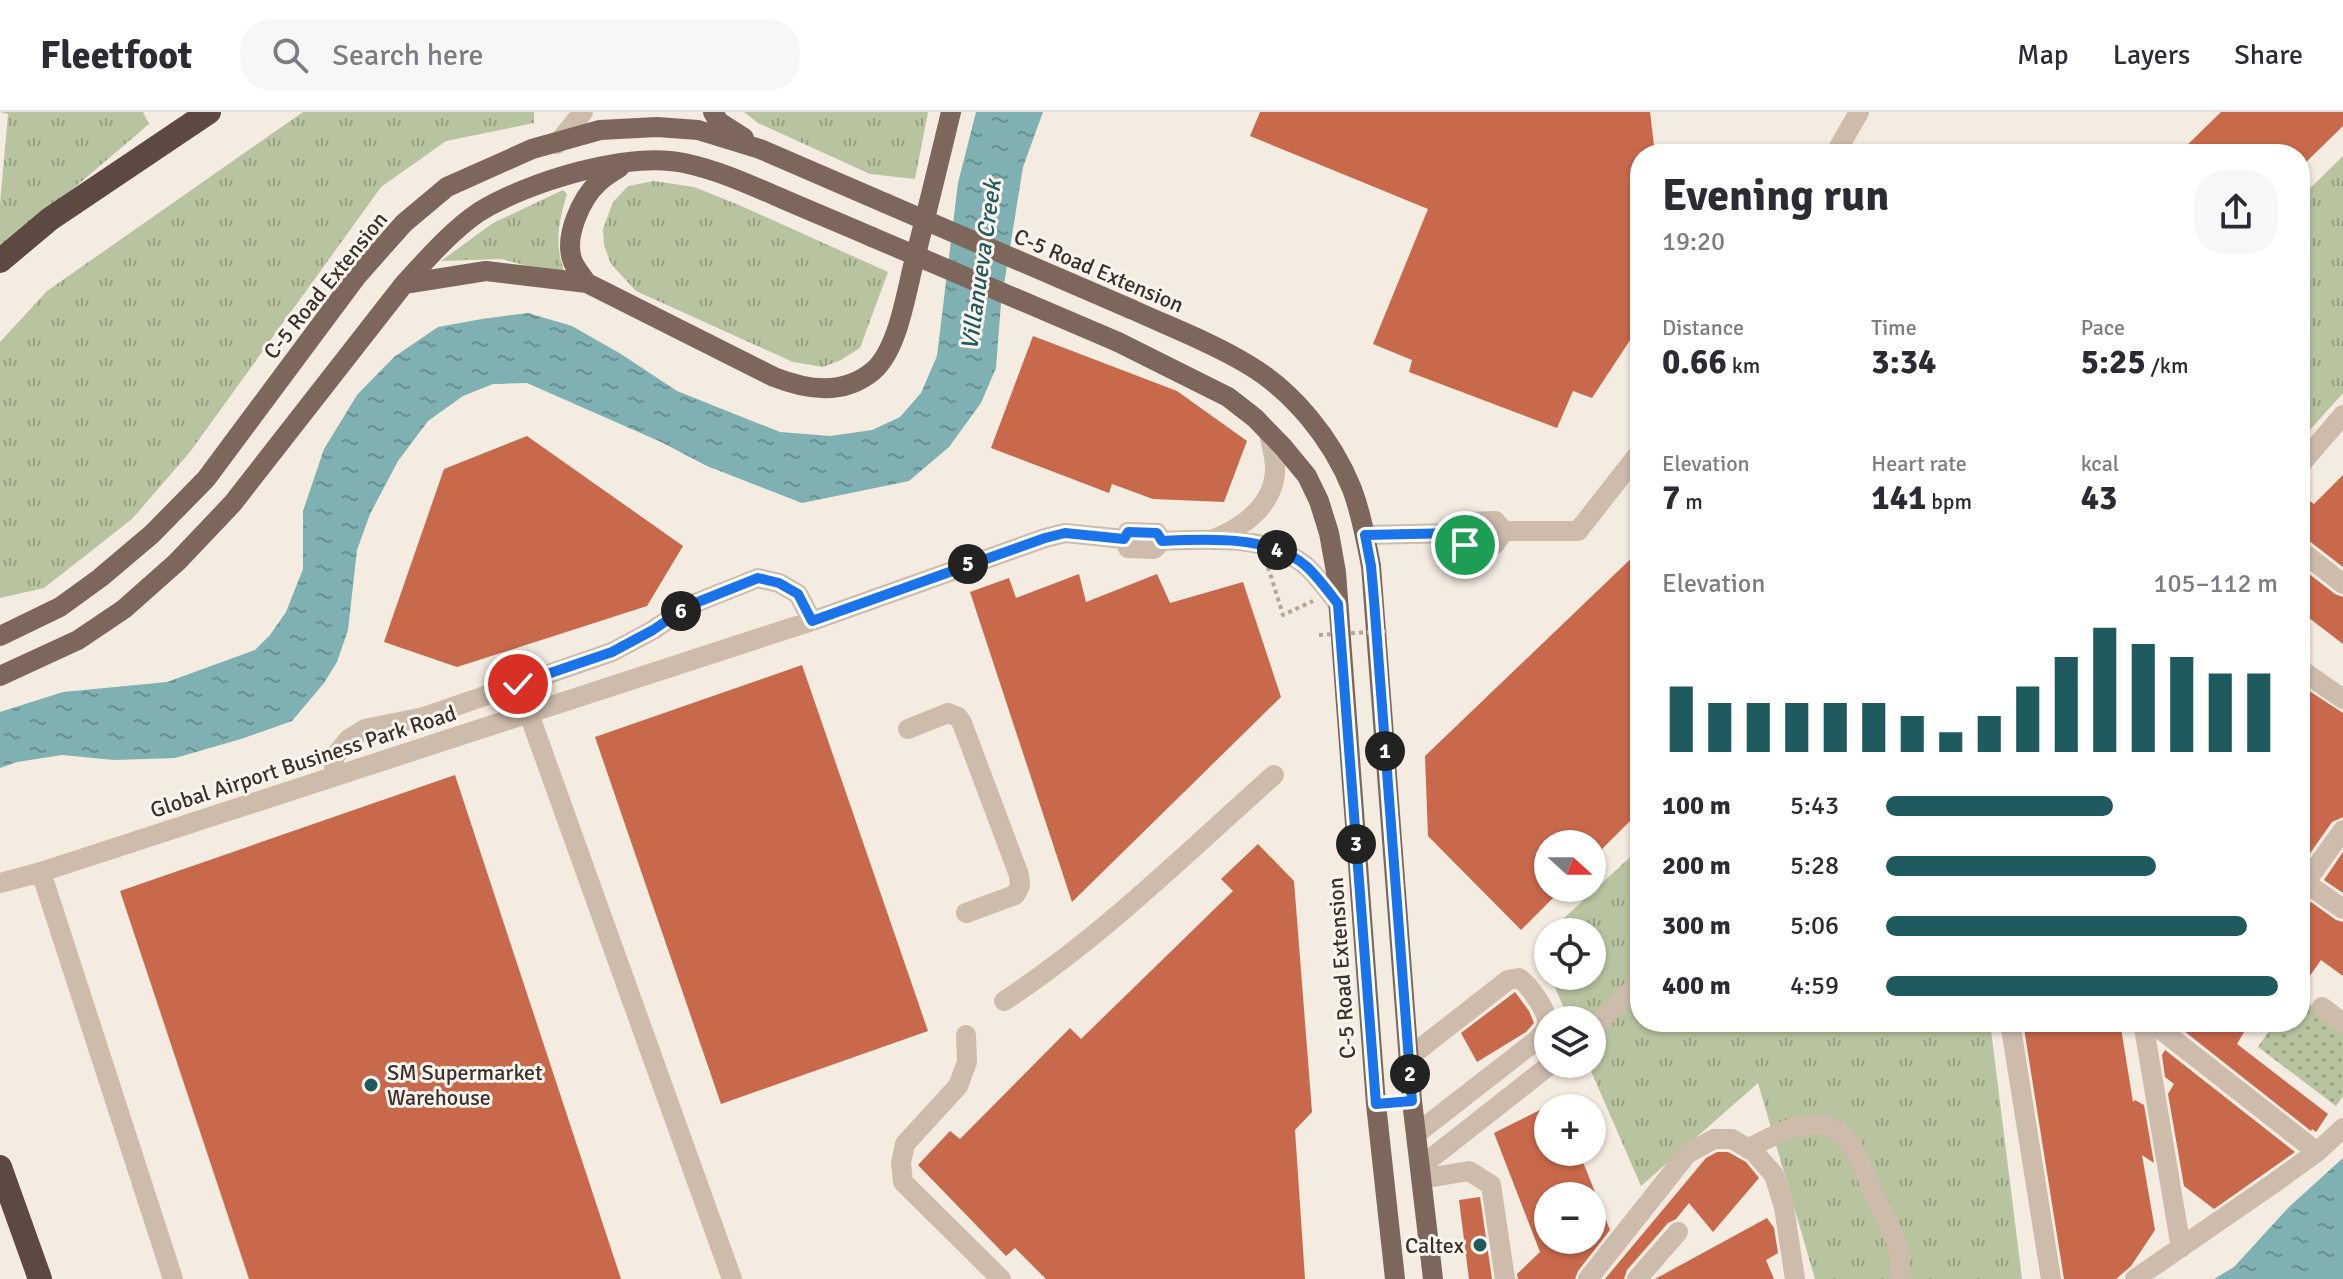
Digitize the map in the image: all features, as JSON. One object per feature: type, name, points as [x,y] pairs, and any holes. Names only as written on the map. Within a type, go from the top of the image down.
[{"type":"highway","points":[[0,261],[50,219],[209,112]]},
{"type":"highway","points":[[0,1167],[40,1279]]},
{"type":"main road","points":[[600,130],[622,112]]},
{"type":"main road","points":[[713,112],[719,122],[760,149]]},
{"type":"main road","points":[[404,284],[486,271],[587,283],[774,377],[808,388],[836,388],[850,384],[873,371],[882,361],[893,337],[951,112]]},
{"type":"main road","name":"C-5 Road Extension","points":[[0,636],[60,607],[100,578],[152,534],[206,479],[357,276],[404,223],[447,187],[532,149],[600,130],[657,127],[698,130],[760,149],[1216,347],[1250,365],[1282,390],[1312,421],[1337,458],[1352,489],[1365,535],[1384,631],[1408,1058],[1433,1279]]},
{"type":"main road","name":"C-5 Road Extension","points":[[0,676],[78,640],[124,609],[177,562],[233,503],[431,253],[478,213],[534,186],[626,163],[657,160],[682,162],[723,173],[1118,342],[1228,397],[1255,418],[1307,476],[1329,533],[1336,572],[1328,601],[1395,1279]]},
{"type":"main road","points":[[587,283],[572,261],[572,231],[577,215],[600,181],[626,163]]},
{"type":"main road","points":[[1376,1104],[1412,1101]]},
{"type":"street","points":[[557,144],[583,112]]},
{"type":"street","points":[[1841,144],[1859,112]]},
{"type":"street","points":[[2310,453],[2343,415]]},
{"type":"street","name":"Global Airport Business Park Road","points":[[1213,539],[1246,523],[1268,495],[1275,464],[1269,433]]},
{"type":"street","points":[[1365,535],[1456,533],[1465,545],[1477,545],[1495,544],[1504,531],[1578,531],[1630,465]]},
{"type":"street","name":"Global Airport Business Park Road","points":[[0,883],[812,621],[1065,533],[1124,539],[1128,532],[1148,532],[1157,533],[1162,541],[1213,539],[1251,544],[1291,556],[1316,576],[1328,601]]},
{"type":"street","points":[[2310,558],[2343,584]]},
{"type":"street","points":[[334,776],[334,757],[349,739],[365,729],[424,717],[612,652],[653,630],[688,606],[758,578],[779,583],[798,594],[812,621]]},
{"type":"street","points":[[2310,676],[2343,699]]},
{"type":"street","points":[[908,729],[948,713],[958,717],[1019,875],[1020,886],[1015,895],[966,913]]},
{"type":"street","points":[[529,714],[732,1279]]},
{"type":"street","points":[[1004,1001],[1091,938],[1274,775]]},
{"type":"street","points":[[2310,875],[2341,838]]},
{"type":"street","points":[[41,872],[173,1279]]},
{"type":"street","points":[[2310,889],[2343,909]]},
{"type":"street","points":[[1408,1058],[1508,980],[1519,978],[1528,984],[1547,1018],[1546,1028],[1538,1039],[1416,1134]]},
{"type":"street","points":[[1606,1015],[1630,992]]},
{"type":"street","points":[[2322,1007],[2343,1023]]},
{"type":"street","points":[[2012,1032],[2051,1279]]},
{"type":"street","points":[[2145,1032],[2181,1248]]},
{"type":"street","points":[[2164,1032],[2317,1152]]},
{"type":"street","points":[[966,1035],[967,1062],[958,1086],[905,1144],[901,1163],[903,1182],[1001,1279]]},
{"type":"street","points":[[1420,1173],[1534,1078]]},
{"type":"street","points":[[1748,1149],[1798,1125],[1827,1127],[1844,1137],[1863,1167],[1891,1230],[1898,1249],[1901,1279]]},
{"type":"street","points":[[2135,1279],[2317,1152],[2343,1128]]},
{"type":"street","points":[[1588,1279],[1687,1154],[1714,1139],[1732,1139],[1754,1152],[1774,1175],[1784,1207],[1795,1279]]},
{"type":"street","points":[[1420,1173],[1469,1171],[1491,1185],[1505,1279]]},
{"type":"street","points":[[1637,1279],[1678,1232]]},
{"type":"path","points":[[1267,565],[1283,615],[1328,601]]},
{"type":"path","points":[[1319,635],[1384,631]]},
{"type":"green space","points":[[0,112],[143,112],[149,124],[0,251],[0,204],[8,114]]},
{"type":"green space","points":[[303,112],[534,112],[534,123],[446,141],[381,187],[190,452],[132,519],[44,588],[0,598],[0,342],[47,291]]},
{"type":"green space","points":[[744,112],[928,112],[915,179],[870,174],[758,123]]},
{"type":"green space","points":[[2343,156],[2343,393],[2310,430],[2310,188]]},
{"type":"green space","points":[[654,181],[694,187],[888,272],[860,348],[823,367],[793,362],[636,291],[611,264],[604,245],[603,229],[613,202],[628,186]]},
{"type":"green space","points":[[563,190],[567,194],[558,241],[564,270],[559,274],[501,259],[441,261],[493,223]]},
{"type":"green space","points":[[1630,857],[1630,1032],[1991,1032],[2022,1279],[1815,1279],[1758,1083],[1641,1186],[1606,1105],[1606,1094],[1601,1094],[1594,1078],[1606,1078],[1606,1006],[1563,1006],[1556,990],[1606,990],[1606,918],[1564,918],[1582,902],[1606,902],[1606,879]]},
{"type":"green space","points":[[2310,1004],[2343,1028],[2343,1096],[2336,1106],[2258,1047],[2268,1032],[2310,1032]]},
{"type":"water","name":"Villanueva Creek","points":[[976,112],[1043,112],[1023,167],[1001,303],[996,368],[981,403],[949,447],[909,481],[802,503],[707,466],[661,442],[527,383],[493,384],[463,396],[428,421],[398,461],[370,514],[357,550],[348,630],[337,662],[292,721],[175,758],[114,760],[62,755],[0,768],[0,712],[63,692],[167,682],[255,650],[270,635],[286,612],[303,569],[303,511],[324,449],[357,395],[394,357],[438,327],[528,313],[572,326],[677,391],[780,432],[830,436],[872,430],[900,417],[921,393],[937,356],[958,183]]},
{"type":"water","points":[[2343,1158],[2343,1279],[2214,1279],[2234,1267],[2289,1207]]},
{"type":"building","points":[[1260,112],[1650,112],[1654,144],[1630,144],[1630,340],[1592,398],[1573,391],[1557,428],[1409,372],[1412,360],[1373,344],[1428,209],[1250,136]]},
{"type":"building","points":[[2221,112],[2343,112],[2343,126],[2310,158],[2310,144],[2188,144]]},
{"type":"building","points":[[1033,336],[1177,391],[1247,441],[1224,502],[1153,499],[1112,484],[1109,493],[991,448]]},
{"type":"building","points":[[527,436],[683,546],[647,606],[457,667],[384,642],[444,469]]},
{"type":"building","points":[[2343,475],[2343,567],[2310,542],[2310,501],[2314,504]]},
{"type":"building","points":[[1630,560],[1630,821],[1606,845],[1606,830],[1534,830],[1534,902],[1549,902],[1521,930],[1428,836],[1425,756]]},
{"type":"building","points":[[1079,574],[1086,602],[1157,574],[1170,603],[1243,582],[1281,697],[1072,902],[970,592],[1009,578],[1016,598]]},
{"type":"building","points":[[2310,575],[2343,597],[2343,644],[2310,619]]},
{"type":"building","points":[[802,665],[928,1031],[721,1104],[595,737]]},
{"type":"building","points":[[2310,692],[2343,713],[2343,817],[2332,822],[2310,853]]},
{"type":"building","name":"SM Supermarket Warehouse","points":[[455,775],[621,1279],[249,1279],[120,891]]},
{"type":"building","points":[[1258,844],[1294,881],[1312,1112],[1295,1130],[1305,1279],[1046,1279],[1015,1248],[1006,1256],[918,1165],[950,1131],[960,1139],[1070,1028],[1081,1039],[1233,891],[1221,879]]},
{"type":"building","points":[[2343,852],[2343,893],[2324,880]]},
{"type":"building","points":[[2310,903],[2343,922],[2343,976],[2321,960],[2310,976]]},
{"type":"building","points":[[1515,992],[1534,1023],[1526,1032],[1477,1062],[1461,1033]]},
{"type":"building","points":[[2025,1032],[2122,1032],[2133,1102],[2135,1100],[2144,1105],[2154,1163],[2142,1155],[2155,1230],[2131,1266],[2116,1279],[2064,1279]]},
{"type":"building","points":[[2185,1032],[2244,1032],[2237,1044],[2328,1114],[2316,1132]]},
{"type":"building","points":[[2165,1050],[2295,1152],[2214,1209],[2184,1186],[2168,1094],[2174,1084],[2165,1077],[2162,1055]]},
{"type":"building","points":[[1534,1113],[1534,1166],[1585,1166],[1591,1182],[1534,1182],[1534,1236],[1494,1133]]},
{"type":"building","points":[[1717,1152],[1728,1152],[1746,1162],[1759,1178],[1713,1232],[1689,1203],[1627,1270],[1624,1279],[1605,1279],[1706,1158]]},
{"type":"building","points":[[1480,1197],[1492,1279],[1469,1279],[1459,1200]]},
{"type":"building","points":[[1767,1218],[1774,1228],[1778,1253],[1766,1260],[1774,1279],[1655,1279]]},
{"type":"building","points":[[1538,1254],[1591,1254],[1575,1279],[1518,1279],[1517,1274]]},
{"type":"place","name":"SM Supermarket Warehouse","points":[[371,1085]]},
{"type":"place","name":"Caltex","points":[[1480,1245]]},
{"type":"route","points":[[518,684],[612,652],[653,630],[688,606],[758,578],[779,583],[798,594],[812,621],[1065,533],[1124,539],[1128,532],[1138,531],[1157,533],[1162,541],[1213,539],[1251,544],[1291,556],[1316,576],[1338,604],[1376,1104],[1412,1101],[1374,600],[1365,535],[1456,533],[1465,545]]}]
